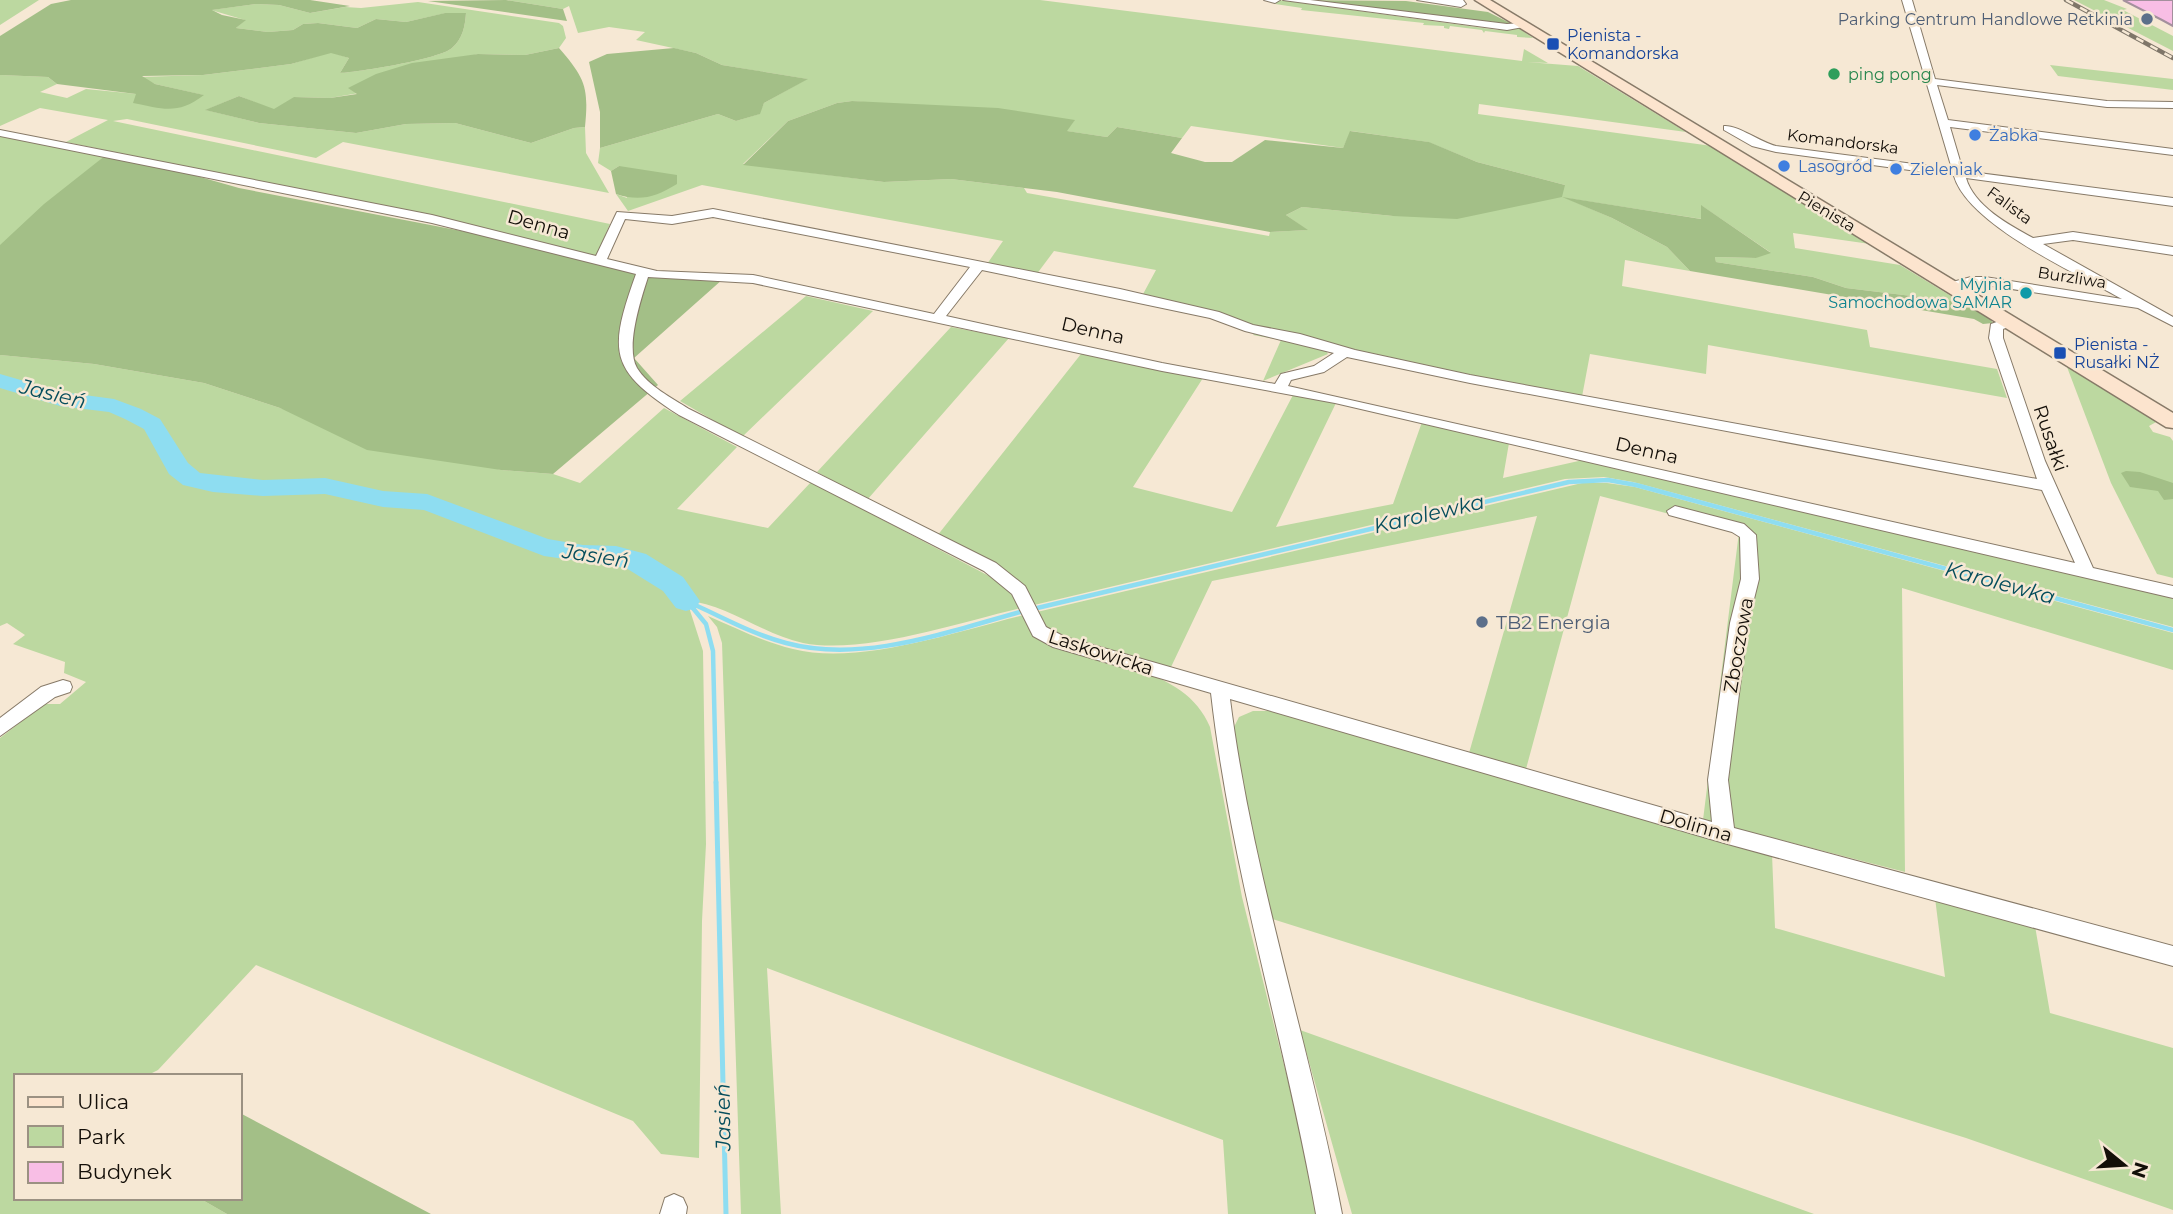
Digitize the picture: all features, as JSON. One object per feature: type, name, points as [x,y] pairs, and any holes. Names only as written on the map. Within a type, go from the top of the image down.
[{"type":"street","points":[[1288,0],[1507,27],[1523,26]]},
{"type":"street","points":[[1422,0],[1457,3]]},
{"type":"street","name":"Pienista","points":[[1481,0],[2173,422]]},
{"type":"street","name":"Falista","points":[[1908,0],[1929,81],[1962,185],[1976,203],[2032,242],[2173,322]]},
{"type":"street","points":[[1929,81],[2099,103],[2173,105]]},
{"type":"street","points":[[2131,104],[2140,108],[2173,111]]},
{"type":"street","points":[[1943,123],[2173,152]]},
{"type":"street","name":"Komandorska","points":[[1728,128],[1769,148],[2173,202]]},
{"type":"street","name":"Denna","points":[[0,133],[432,219],[643,272],[681,277],[752,279],[1163,368],[1279,388],[2173,592]]},
{"type":"street","points":[[1714,142],[1740,136]]},
{"type":"street","points":[[599,262],[621,215],[672,220],[713,213],[1092,287],[1214,315],[1250,328],[1345,352],[1831,448],[2047,486]]},
{"type":"street","points":[[2032,242],[2073,236],[2173,251]]},
{"type":"street","points":[[937,319],[979,265]]},
{"type":"street","name":"Laskowicka","points":[[643,272],[631,316],[626,358],[635,374],[684,412],[989,567],[1006,578],[1025,598],[1034,623],[1043,635],[1220,690]]},
{"type":"street","name":"Burzliwa","points":[[1951,287],[1966,281],[1985,281],[2146,307]]},
{"type":"street","name":"Rusałki","points":[[2008,322],[1996,327],[1994,331],[2025,429],[2047,486],[2086,570]]},
{"type":"street","points":[[1279,388],[1286,377],[1319,369],[1345,352]]},
{"type":"street","name":"Zboczowa","points":[[1675,511],[1738,528],[1748,535],[1750,579],[1739,623],[1718,780],[1724,834]]},
{"type":"street","points":[[0,728],[48,692],[63,687]]},
{"type":"street","points":[[1220,690],[1232,787],[1264,935],[1321,1169],[1329,1214]]},
{"type":"street","name":"Dolinna","points":[[1220,690],[1724,834],[2173,956]]},
{"type":"green space","points":[[0,0],[39,0],[0,25]]},
{"type":"green space","points":[[71,0],[310,0],[350,6],[310,13],[279,5],[256,4],[212,10],[246,20],[236,28],[268,32],[293,30],[303,24],[318,23],[357,28],[376,19],[406,22],[445,13],[466,13],[463,32],[452,48],[399,64],[340,73],[349,58],[331,53],[291,64],[203,75],[142,76],[155,84],[204,95],[186,106],[170,109],[133,103],[136,94],[57,84],[48,77],[0,75],[0,36],[51,4]]},
{"type":"green space","points":[[506,0],[1040,0],[1522,61],[1524,49],[1548,63],[1527,62],[1578,66],[1686,132],[1479,104],[1478,114],[1712,146],[1870,244],[1793,233],[1795,248],[1900,265],[1961,302],[1846,288],[1813,277],[1716,262],[1715,257],[1755,258],[1770,252],[1702,206],[1702,219],[1566,198],[1667,247],[1690,271],[1625,260],[1622,286],[1867,330],[1870,347],[1997,369],[2007,398],[1708,345],[1706,374],[1590,354],[1581,402],[1326,351],[1328,354],[1263,381],[1281,340],[1253,335],[1258,329],[1142,296],[1156,270],[1054,251],[1036,275],[987,264],[1003,241],[702,185],[628,211],[616,194],[627,198],[619,166],[611,171],[598,163],[600,148],[718,114],[736,121],[759,114],[764,103],[807,79],[722,65],[696,53],[636,40],[645,32],[609,27],[578,33],[569,6],[563,9]],"holes":[[[852,101],[1074,121],[1066,131],[1107,137],[1117,127],[1182,138],[1191,126],[1343,148],[1351,131],[1428,142],[1477,162],[1565,185],[1393,216],[1302,207],[1286,215],[1307,230],[1270,232],[1269,236],[1027,193],[1024,188],[951,179],[884,182],[743,164],[788,121],[837,103]]]},
{"type":"green space","points":[[506,0],[563,9],[567,21],[428,1]]},
{"type":"green space","points":[[1279,0],[1498,30],[1499,27],[1520,29],[1533,38],[1301,10],[1302,8],[1275,4]]},
{"type":"green space","points":[[1295,0],[1406,1],[1488,12],[1512,24]]},
{"type":"green space","points":[[2074,0],[2104,0],[2127,9],[2123,10],[2173,36],[2173,51]]},
{"type":"green space","points":[[418,2],[559,23],[563,26],[566,38],[559,48],[525,55],[478,54],[349,88],[359,93],[330,98],[295,97],[274,110],[239,96],[206,110],[259,123],[356,133],[406,124],[455,123],[531,143],[574,128],[585,127],[586,153],[609,193],[343,142],[316,158],[127,119],[113,121],[610,224],[597,255],[591,257],[486,228],[66,142],[108,120],[40,108],[0,126],[0,75],[48,77],[57,84],[40,92],[67,98],[86,89],[137,94],[134,102],[203,95],[155,84],[140,77],[203,75],[291,64],[331,52],[349,58],[340,73],[381,68],[432,56],[452,48],[463,32],[466,13],[446,13],[406,22],[376,19],[357,28],[318,23],[303,24],[293,30],[268,32],[236,28],[245,20],[211,10],[256,4],[279,5],[310,13],[345,7]]},
{"type":"green space","points":[[559,48],[575,67],[583,84],[586,102],[585,127],[574,128],[531,143],[455,123],[406,124],[356,133],[259,123],[205,110],[239,96],[274,109],[294,97],[330,98],[357,94],[348,88],[376,74],[412,63],[478,54],[525,55]]},
{"type":"green space","points":[[674,48],[696,53],[722,65],[808,79],[764,103],[760,114],[736,121],[718,114],[600,148],[600,112],[589,62],[607,54]]},
{"type":"green space","points":[[2050,65],[2173,79],[2173,90],[2058,76]]},
{"type":"green space","points":[[852,101],[998,108],[1075,120],[1067,131],[1107,137],[1117,127],[1182,138],[1171,153],[1205,162],[1232,162],[1265,140],[1343,148],[1350,131],[1429,142],[1477,162],[1565,185],[1562,197],[1457,219],[1302,207],[1286,215],[1308,230],[1270,232],[1057,192],[951,179],[884,182],[743,165],[788,121],[837,103]]},
{"type":"green space","points":[[0,134],[106,155],[0,249]]},
{"type":"green space","points":[[106,155],[158,165],[239,188],[498,238],[655,278],[723,279],[634,358],[658,385],[553,474],[501,470],[367,450],[280,408],[204,383],[94,364],[0,355],[0,245],[44,204]]},
{"type":"green space","points":[[619,166],[677,175],[677,184],[648,197],[633,198],[616,194],[611,171]]},
{"type":"green space","points":[[1562,197],[1701,219],[1701,205],[1771,253],[1756,258],[1715,257],[1716,262],[1813,277],[1846,288],[1961,302],[1988,316],[1993,323],[1983,324],[1974,319],[1690,271],[1667,247],[1612,218]]},
{"type":"green space","points":[[806,296],[873,311],[742,437],[680,401]]},
{"type":"green space","points":[[951,327],[1009,338],[867,500],[817,472]]},
{"type":"green space","points":[[1081,354],[1203,378],[1133,487],[1232,512],[1293,395],[1336,403],[1276,527],[1393,504],[1422,422],[1509,443],[1503,478],[1583,460],[2173,597],[2173,627],[1633,482],[1604,477],[1565,479],[1034,605],[1027,592],[1006,571],[937,536]]},
{"type":"green space","points":[[0,355],[94,364],[204,383],[280,408],[501,470],[553,474],[580,483],[664,408],[737,447],[677,509],[768,528],[811,482],[989,576],[1008,590],[1021,608],[883,641],[827,646],[788,639],[716,607],[687,601],[703,651],[706,844],[702,921],[699,1158],[661,1154],[633,1121],[256,965],[158,1070],[150,1074],[14,1074],[14,1200],[202,1200],[227,1214],[0,1214],[0,738],[44,704],[60,704],[86,682],[64,673],[65,662],[13,644],[25,635],[7,623],[0,626]]},
{"type":"green space","points":[[2067,367],[2158,421],[2149,426],[2153,432],[2170,437],[2173,441],[2173,578],[2157,574],[2111,483]]},
{"type":"green space","points":[[2140,472],[2173,483],[2173,499],[2164,500],[2158,491],[2130,487],[2121,473]]},
{"type":"green space","points":[[1582,483],[1635,487],[2173,633],[2173,670],[1902,588],[1905,872],[1703,820],[1739,532],[1600,496],[1526,769],[1469,753],[1537,516],[1212,581],[1171,667],[1069,639],[1046,628],[1037,612]]},
{"type":"green space","points":[[1024,615],[1033,634],[1042,641],[1137,670],[1181,691],[1198,706],[1210,727],[1242,897],[1314,1185],[1316,1214],[1228,1214],[1223,1140],[767,968],[781,1214],[741,1214],[722,643],[717,627],[708,616],[793,649],[819,653],[848,653],[908,644]]},
{"type":"green space","points":[[1253,711],[1270,711],[1772,854],[1775,928],[1945,977],[1935,898],[2035,926],[2050,1013],[2173,1048],[2173,1210],[1966,1138],[1269,918],[1234,753],[1233,729],[1239,717]]},
{"type":"green space","points":[[1300,1030],[1814,1214],[1352,1214]]},
{"type":"green space","points":[[242,1114],[431,1214],[227,1214],[202,1200],[242,1200]]},
{"type":"building","points":[[2123,0],[2173,0],[2173,26],[2162,20]]},
{"type":"waterway","name":"Jasień","points":[[0,381],[60,399],[114,406],[133,414],[152,424],[178,468],[192,479],[213,484],[263,488],[325,486],[383,499],[427,502],[544,547],[583,554],[616,555],[636,561],[673,584],[686,601]]},
{"type":"waterway","name":"Karolewka","points":[[1033,609],[1569,482],[1608,480],[1636,485],[2173,630]]},
{"type":"waterway","name":"Karolewka","points":[[688,602],[786,643],[846,650],[906,642],[1024,611]]},
{"type":"waterway","name":"Jasień","points":[[688,602],[706,624],[713,651],[716,783]]},
{"type":"waterway","name":"Jasień","points":[[716,782],[726,1214]]},
{"type":"railway","points":[[2066,0],[2173,58]]},
{"type":"place","name":"Parking Centrum Handlowe Retkinia","points":[[2147,19]]},
{"type":"place","name":"Pienista - Komandorska","points":[[1553,44]]},
{"type":"place","name":"ping pong","points":[[1834,74]]},
{"type":"place","name":"Żabka","points":[[1975,135]]},
{"type":"place","name":"Lasogród","points":[[1784,166]]},
{"type":"place","name":"Zieleniak","points":[[1896,169]]},
{"type":"place","name":"Myjnia Samochodowa SAMAR","points":[[2026,293]]},
{"type":"place","name":"Pienista - Rusałki NŻ","points":[[2060,353]]},
{"type":"place","name":"TB2 Energia","points":[[1482,622]]}]
